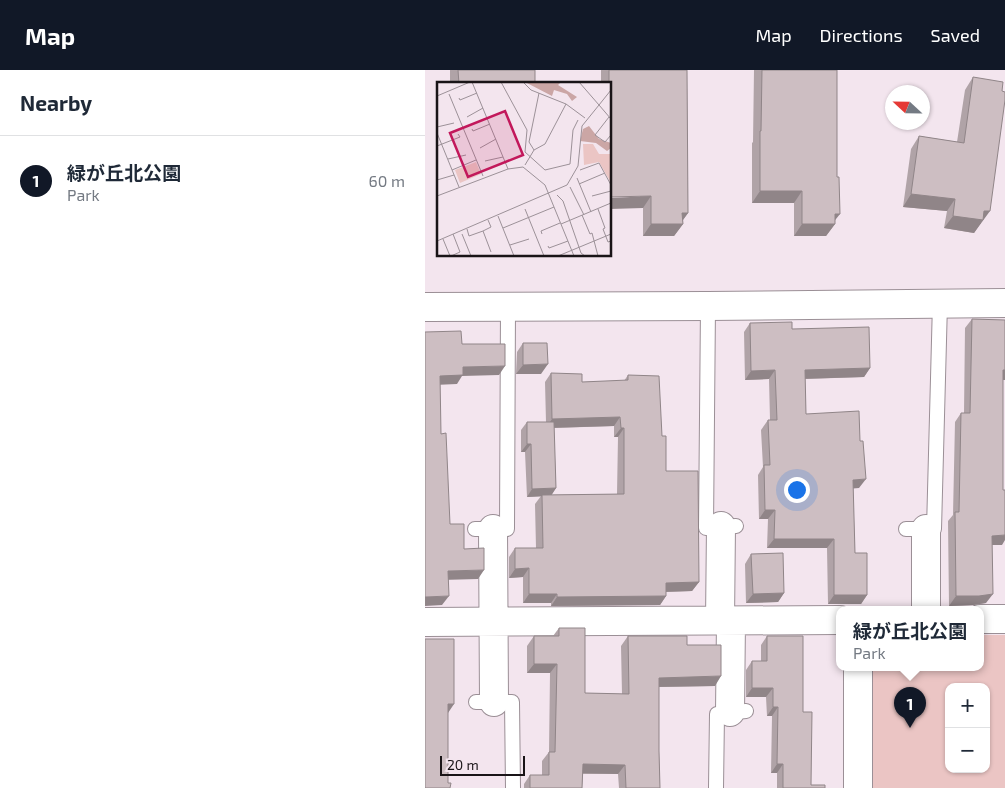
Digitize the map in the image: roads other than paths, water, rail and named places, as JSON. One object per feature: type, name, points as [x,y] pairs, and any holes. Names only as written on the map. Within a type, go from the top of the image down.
[{"type":"street","points":[[425,307],[1005,303]]},
{"type":"street","points":[[729,526],[725,621],[738,712]]},
{"type":"street","points":[[484,529],[493,622],[485,702]]},
{"type":"street","points":[[916,529],[926,606]]},
{"type":"street","points":[[984,619],[1005,619]]},
{"type":"street","points":[[425,622],[836,620]]},
{"type":"street","points":[[858,671],[858,788]]},
{"type":"lane","points":[[916,529],[934,529],[940,303]]},
{"type":"lane","points":[[708,306],[706,528],[729,526]]},
{"type":"lane","points":[[484,529],[507,529],[508,307]]},
{"type":"lane","points":[[485,702],[512,702],[513,788]]},
{"type":"lane","points":[[717,788],[717,714],[738,712]]},
{"type":"place","name":"緑が丘北公園","points":[[910,728]]}]
